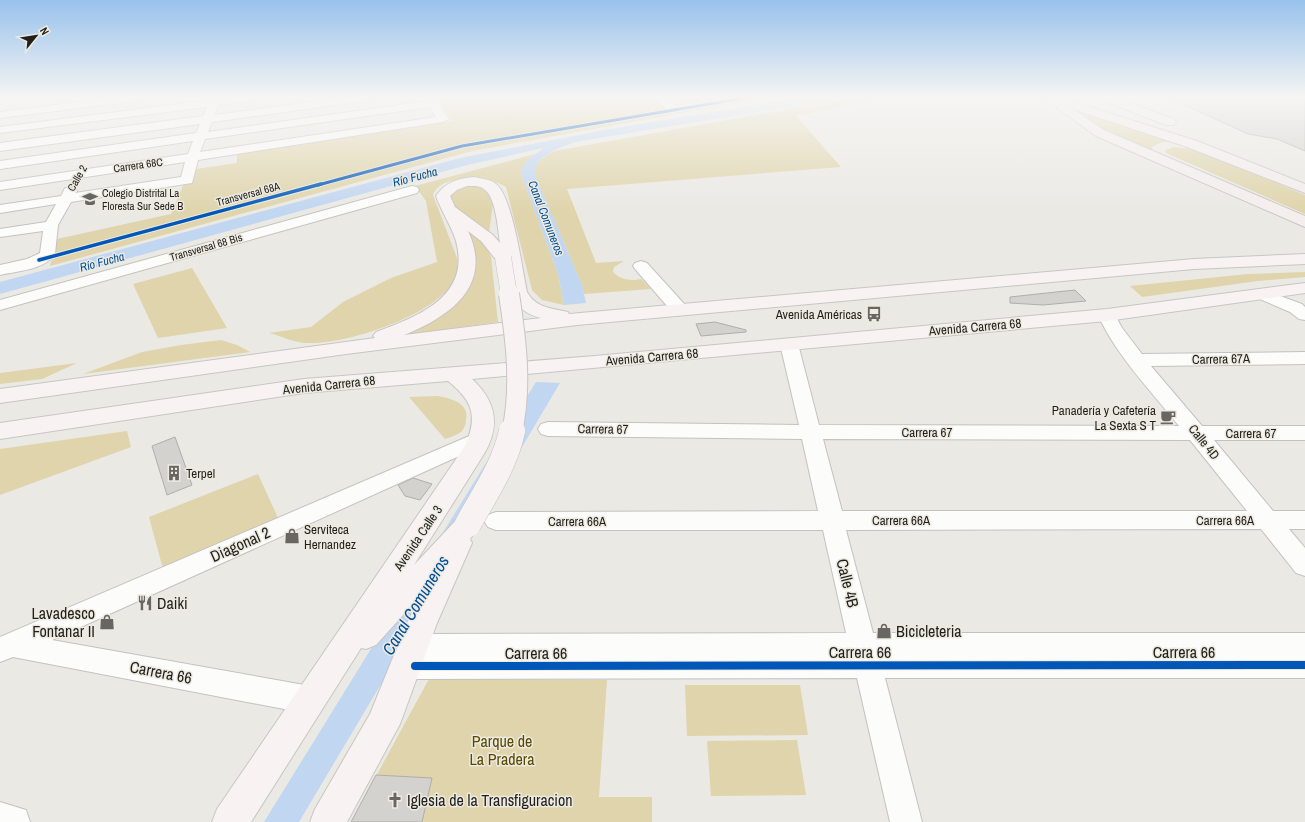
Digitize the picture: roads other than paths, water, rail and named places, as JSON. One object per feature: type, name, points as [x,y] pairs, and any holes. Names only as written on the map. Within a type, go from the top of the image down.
[{"type":"highway","points":[[1103,135],[1305,222]]},
{"type":"highway","points":[[1166,135],[1203,148],[1305,189]]},
{"type":"highway","points":[[1203,148],[1174,145],[1163,146],[1158,150],[1168,158],[1305,217]]},
{"type":"highway","points":[[1273,162],[1292,170]]},
{"type":"main road","points":[[346,348],[414,323],[438,310],[455,296],[465,277],[467,266],[466,248],[443,196],[445,191],[453,186],[469,182],[484,183],[489,185],[495,191],[498,198],[518,292],[521,299],[529,308],[577,319]]},
{"type":"main road","name":"Avenida Calle 3","points":[[328,822],[382,726],[421,645],[468,524],[499,467],[511,436],[517,404],[517,361],[497,232],[498,198]]},
{"type":"main road","points":[[446,204],[452,211],[487,238],[502,257]]},
{"type":"main road","points":[[0,396],[346,348],[577,319],[1194,264],[1305,259]]},
{"type":"main road","name":"Avenida Carrera 68","points":[[0,431],[304,386],[1107,315],[1305,288]]},
{"type":"main road","name":"Avenida Calle 3","points":[[230,822],[470,458],[481,438],[484,419],[481,402],[471,389],[453,374]]},
{"type":"main road","name":"Avenida Calle 3","points":[[310,700],[387,612],[468,524]]},
{"type":"main road","name":"Avenida Calle 3","points":[[382,726],[421,645]]},
{"type":"street","points":[[0,147],[86,135]]},
{"type":"street","name":"Calle 2","points":[[0,270],[39,260],[47,254],[50,225],[102,135]]},
{"type":"street","points":[[0,165],[205,135]]},
{"type":"street","points":[[296,142],[297,135]]},
{"type":"street","name":"Carrera 68C","points":[[0,186],[338,135]]},
{"type":"street","points":[[0,209],[187,180],[192,158],[200,136]]},
{"type":"street","name":"Transversal 68 Bis","points":[[0,305],[412,190]]},
{"type":"street","points":[[0,233],[50,225]]},
{"type":"street","points":[[640,266],[680,310]]},
{"type":"street","points":[[661,312],[664,292]]},
{"type":"street","points":[[1261,294],[1296,308],[1305,315]]},
{"type":"street","name":"Calle 4D","points":[[1107,315],[1116,334],[1136,360],[1305,566]]},
{"type":"street","name":"Calle 4B","points":[[789,344],[906,822]]},
{"type":"street","name":"Carrera 67A","points":[[1136,360],[1305,358]]},
{"type":"street","name":"Carrera 67","points":[[548,429],[811,432],[1305,433]]},
{"type":"street","name":"Diagonal 2","points":[[6,647],[481,438]]},
{"type":"street","name":"Carrera 66A","points":[[496,521],[1305,520]]},
{"type":"street","name":"Carrera 66","points":[[421,645],[1305,665]]},
{"type":"street","name":"Carrera 66","points":[[865,656],[1305,645]]},
{"type":"street","name":"Carrera 66","points":[[6,647],[310,700]]},
{"type":"street","points":[[0,818],[14,822]]},
{"type":"water","points":[[576,135],[615,135],[575,142],[562,147],[543,158],[535,169],[535,175],[582,285],[586,303],[564,305],[558,274],[522,176],[523,166],[543,148],[467,165],[0,294],[0,282],[460,158]]},
{"type":"water","name":"Canal Comuneros","points":[[536,382],[560,383],[299,822],[264,822]]},
{"type":"place","name":"Colegio Distrital La Floresta Sur Sede B","points":[[90,199]]},
{"type":"place","name":"Avenida Américas","points":[[874,314]]},
{"type":"place","name":"Panadería y Cafetería La Sexta S T","points":[[1168,417]]},
{"type":"place","name":"Terpel","points":[[174,473]]},
{"type":"place","name":"Serviteca Hernandez","points":[[292,536]]},
{"type":"place","name":"Daiki","points":[[145,603]]},
{"type":"place","name":"Lavadesco Fontanar II","points":[[107,622]]},
{"type":"place","name":"Bicicleteria","points":[[884,631]]},
{"type":"place","name":"Iglesia de la Transfiguracion","points":[[395,800]]},
{"type":"water label","name":"Río Fucha","points":[[415,177]]},
{"type":"water label","name":"Río Fucha","points":[[102,262]]},
{"type":"park label","name":"Parque de La Pradera","points":[[502,750]]}]
